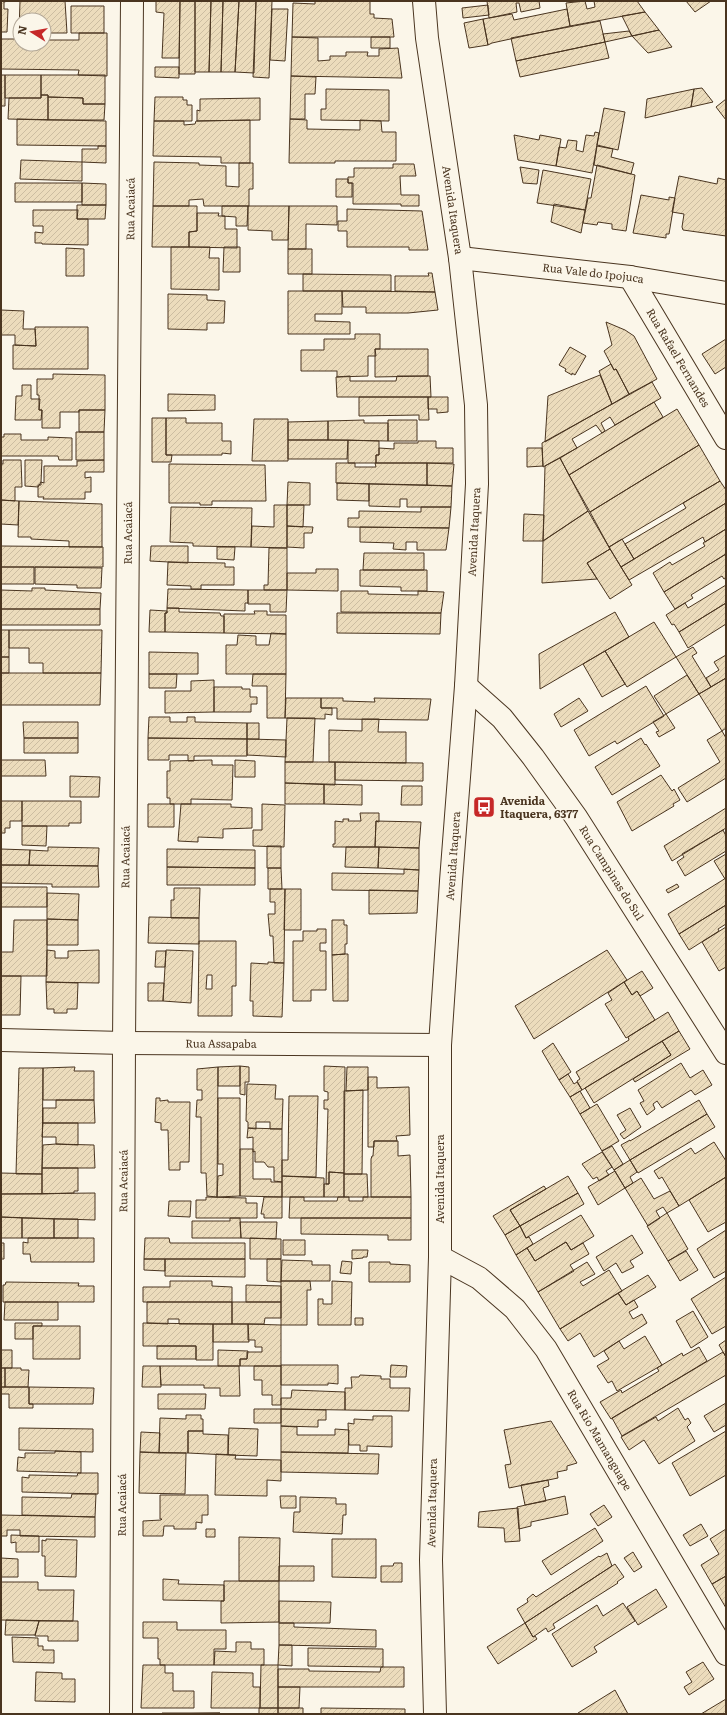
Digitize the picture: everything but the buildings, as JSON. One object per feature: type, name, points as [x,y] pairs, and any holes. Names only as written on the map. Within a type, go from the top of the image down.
[{"type":"street","name":"Rua Acaiacá","points":[[121,1714],[124,1043],[132,1]]},
{"type":"street","name":"Avenida Itaquera","points":[[424,1],[427,38],[460,258],[476,405],[477,484],[466,686],[450,881],[440,1045],[440,1257],[431,1560],[435,1714]]},
{"type":"street","name":"Rua Vale do Ipojuca","points":[[460,258],[630,277],[726,293]]},
{"type":"street","name":"Rua Rafael Fernandes","points":[[630,277],[726,438]]},
{"type":"street","name":"Rua Campinas do Sul","points":[[466,686],[502,718],[533,757],[576,817],[726,1053]]},
{"type":"street","name":"Rua Assapaba","points":[[1,1040],[124,1043],[440,1045]]},
{"type":"street","name":"Rua Rio Mamanguape","points":[[440,1257],[479,1278],[515,1309],[546,1349],[726,1654]]},
{"type":"place","name":"Avenida Itaquera, 6377","points":[[484,807]]}]
